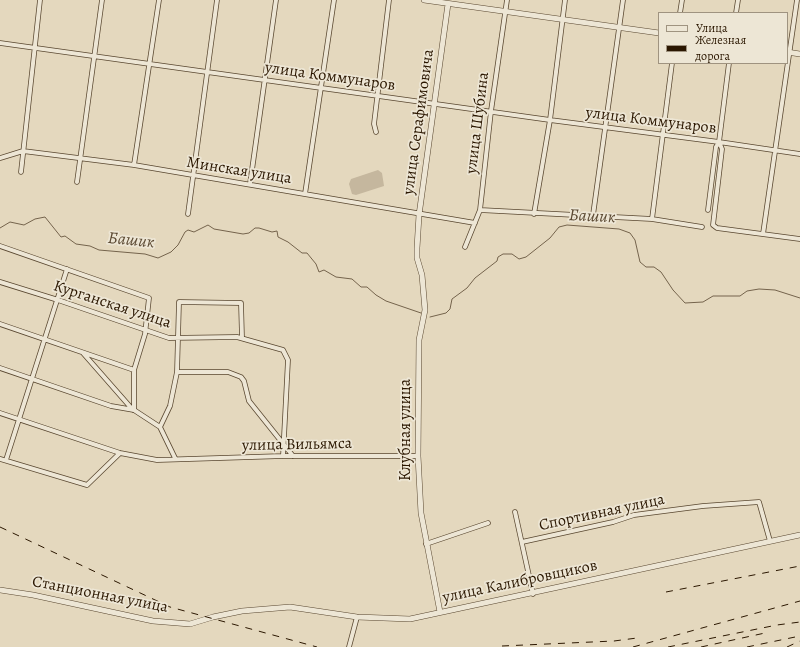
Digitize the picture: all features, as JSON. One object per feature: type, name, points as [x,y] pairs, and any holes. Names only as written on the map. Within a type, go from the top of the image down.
[{"type":"street","points":[[21,172],[40,0]]},
{"type":"street","points":[[77,182],[102,0]]},
{"type":"street","points":[[134,165],[159,0]]},
{"type":"street","points":[[188,214],[217,0]]},
{"type":"street","points":[[250,184],[276,0]]},
{"type":"street","points":[[305,194],[334,0]]},
{"type":"street","points":[[376,132],[374,124],[389,0]]},
{"type":"street","points":[[424,0],[449,2],[505,12],[658,33]]},
{"type":"street","name":"улица Шубина","points":[[465,247],[480,210],[490,112],[506,0]]},
{"type":"street","points":[[534,214],[550,120],[565,0]]},
{"type":"street","points":[[593,215],[623,0]]},
{"type":"street","points":[[680,12],[682,0]]},
{"type":"street","points":[[736,12],[738,0]]},
{"type":"street","points":[[797,0],[789,52],[800,54]]},
{"type":"street","name":"улица Серафимовича","points":[[417,248],[419,215],[449,2]]},
{"type":"street","name":"улица Коммунаров","points":[[0,43],[800,154]]},
{"type":"street","points":[[652,219],[672,64]]},
{"type":"street","points":[[708,210],[716,147],[719,142],[729,64]]},
{"type":"street","points":[[764,234],[787,64]]},
{"type":"street","points":[[719,142],[722,149],[713,225],[717,228],[800,239]]},
{"type":"street","name":"Минская улица","points":[[0,158],[23,150],[80,159],[134,165],[250,184],[419,215],[475,223]]},
{"type":"street","points":[[709,198],[715,199]]},
{"type":"street","points":[[480,210],[652,219],[702,227]]},
{"type":"street","points":[[0,246],[147,296],[150,300],[145,330],[134,370],[134,410]]},
{"type":"street","name":"Клубная улица","points":[[417,248],[417,258],[422,275],[425,310],[419,340],[418,456],[421,522],[440,612]]},
{"type":"street","points":[[6,460],[67,269]]},
{"type":"street","name":"Курганская улица","points":[[0,282],[169,338],[237,337],[283,350],[287,355],[283,456]]},
{"type":"street","points":[[160,427],[170,406],[177,372],[179,338],[178,304],[181,301],[242,303],[242,338]]},
{"type":"street","points":[[0,324],[134,370]]},
{"type":"street","points":[[83,353],[134,410],[160,427],[175,458]]},
{"type":"street","points":[[0,368],[111,406],[134,410]]},
{"type":"street","points":[[177,372],[228,372],[237,374],[244,381],[248,401],[293,456]]},
{"type":"street","name":"улица Вильямса","points":[[0,413],[120,453],[157,460],[175,458],[283,456],[418,456]]},
{"type":"street","points":[[0,458],[87,485],[120,453]]},
{"type":"street","name":"Спортивная улица","points":[[522,542],[612,522],[634,515],[703,506],[759,502],[770,541]]},
{"type":"street","points":[[515,512],[532,594]]},
{"type":"street","points":[[426,544],[488,523]]},
{"type":"street","name":"улица Калибровщиков","points":[[242,611],[290,607],[357,617],[410,619],[532,594],[800,535]]},
{"type":"street","name":"Станционная улица","points":[[0,590],[33,595],[153,621],[190,624],[212,617],[242,611]]},
{"type":"street","points":[[349,647],[357,617]]},
{"type":"shaded area","points":[[378,170],[382,173],[384,186],[356,195],[352,194],[349,184],[351,179]]},
{"type":"waterway","name":"Башик","points":[[0,228],[10,222],[24,225],[35,219],[45,217],[61,237],[65,236],[76,244],[90,246],[99,250],[145,254],[158,258],[171,252],[178,245],[185,232],[188,230],[194,232],[208,225],[214,229],[243,234],[249,233],[255,228],[272,232],[277,231],[278,237],[288,242],[302,253],[307,253],[316,264],[319,272],[324,270],[336,277],[352,279],[361,287],[367,287],[386,301],[421,313]]},
{"type":"waterway","name":"Башик","points":[[430,317],[446,313],[450,309],[452,299],[467,288],[475,278],[497,261],[498,257],[503,254],[512,254],[519,259],[526,257],[550,238],[559,227],[567,225],[619,229],[630,233],[635,240],[640,262],[646,267],[654,267],[661,272],[673,290],[685,303],[703,302],[713,296],[740,296],[747,291],[759,289],[775,290],[800,298]]},
{"type":"railway","points":[[0,527],[170,607],[317,647]]},
{"type":"railway","points":[[666,592],[800,566]]},
{"type":"railway","points":[[633,647],[800,601]]},
{"type":"railway","points":[[668,647],[777,625],[800,622]]},
{"type":"railway","points":[[701,647],[765,633]]},
{"type":"railway","points":[[747,647],[800,636]]},
{"type":"railway","points":[[502,646],[614,641],[637,638]]},
{"type":"railway","points":[[787,647],[800,641]]}]
